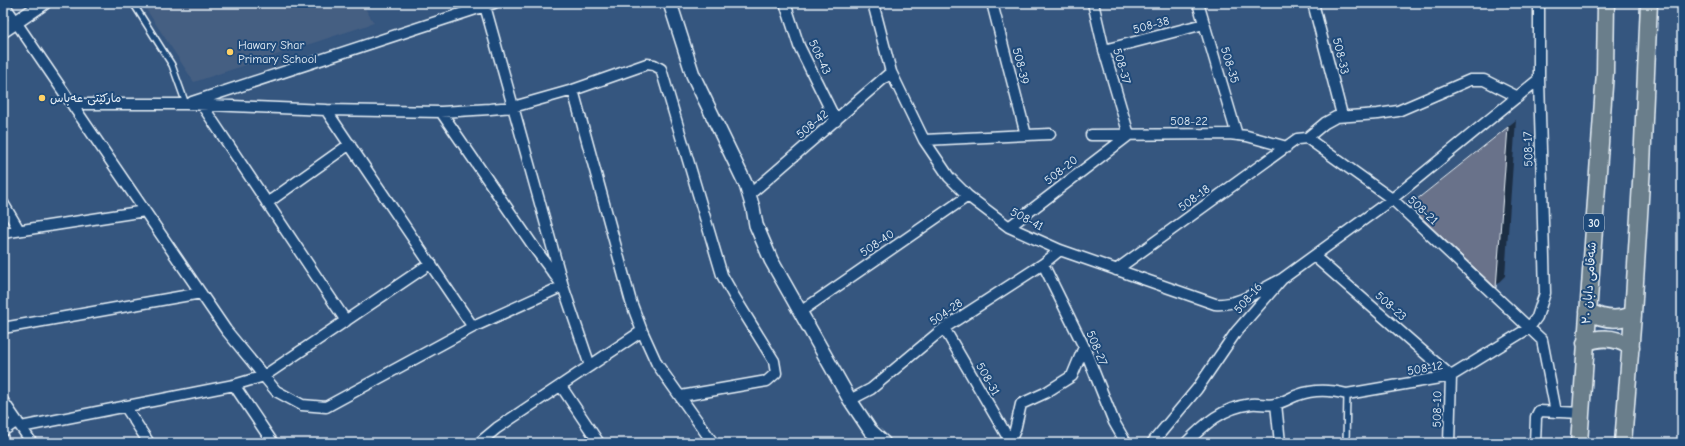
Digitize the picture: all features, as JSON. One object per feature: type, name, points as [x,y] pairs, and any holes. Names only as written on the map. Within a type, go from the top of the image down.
[{"type":"main road","name":"شەقامی دابان ٣٠","points":[[1579,443],[1605,72],[1606,3]]},
{"type":"main road","points":[[1623,443],[1633,315],[1647,69],[1649,3]]},
{"type":"main road","points":[[1588,311],[1595,315],[1610,319],[1626,318],[1633,315]]},
{"type":"main road","points":[[1585,343],[1600,338],[1608,338],[1631,347]]},
{"type":"street","points":[[3,3],[226,330],[276,391],[302,405],[326,407],[473,327],[563,286]]},
{"type":"street","points":[[3,30],[44,3]]},
{"type":"street","points":[[670,3],[693,75],[749,195],[759,234],[771,260],[850,400],[870,430],[884,443]]},
{"type":"street","name":"508-43","points":[[785,3],[799,46],[836,121]]},
{"type":"street","name":"508-41","points":[[873,3],[891,72],[924,140],[949,176],[968,196],[1009,227],[1060,250],[1204,301],[1226,305],[1237,302],[1282,279]]},
{"type":"street","name":"508-39","points":[[992,3],[1026,135]]},
{"type":"street","name":"508-37","points":[[1093,3],[1104,50],[1128,135]]},
{"type":"street","name":"508-35","points":[[1198,3],[1238,135]]},
{"type":"street","name":"508-33","points":[[1313,3],[1342,115]]},
{"type":"street","name":"508-17","points":[[1539,3],[1539,79],[1545,293]]},
{"type":"street","points":[[186,104],[490,5],[513,107],[563,286],[590,366]]},
{"type":"street","name":"508-38","points":[[1104,50],[1204,24]]},
{"type":"street","points":[[73,104],[186,104],[326,110],[442,112],[513,107],[573,90],[647,64],[654,65],[661,69],[722,275],[774,361],[776,373],[767,381],[681,396]]},
{"type":"street","name":"508-42","points":[[749,195],[891,72]]},
{"type":"street","name":"508-16","points":[[1152,443],[1197,389],[1236,332],[1282,279],[1392,199],[1539,79]]},
{"type":"street","points":[[1287,146],[1299,138],[1307,138],[1330,119],[1342,115],[1378,114],[1398,111],[1470,80],[1484,80],[1518,97]]},
{"type":"street","points":[[573,90],[631,302],[642,331],[658,364],[713,443]]},
{"type":"street","points":[[202,105],[346,321]]},
{"type":"street","points":[[326,110],[473,327]]},
{"type":"street","points":[[442,112],[536,250],[563,286]]},
{"type":"street","points":[[924,140],[1050,134]]},
{"type":"street","name":"508-22","points":[[1091,135],[1238,135],[1287,146]]},
{"type":"street","name":"508-20","points":[[1009,227],[1128,135]]},
{"type":"street","name":"508-21","points":[[1307,138],[1392,199],[1542,340],[1556,412]]},
{"type":"street","points":[[267,203],[350,144]]},
{"type":"street","name":"508-18","points":[[1116,270],[1287,146]]},
{"type":"street","name":"508-40","points":[[800,312],[968,196]]},
{"type":"street","points":[[3,203],[19,230]]},
{"type":"street","points":[[3,233],[145,211]]},
{"type":"street","name":"504-28","points":[[850,400],[871,388],[944,328],[1043,264],[1060,250]]},
{"type":"street","name":"508-23","points":[[1314,256],[1451,376]]},
{"type":"street","points":[[3,431],[19,424],[125,406],[234,385],[264,376],[431,263]]},
{"type":"street","name":"508-27","points":[[1043,264],[1084,348],[1114,422],[1126,443]]},
{"type":"street","points":[[3,328],[201,293]]},
{"type":"street","name":"508-12","points":[[1276,404],[1299,394],[1312,391],[1336,391],[1347,394],[1451,376],[1529,328],[1537,317],[1545,293]]},
{"type":"street","name":"508-31","points":[[944,328],[1010,442]]},
{"type":"street","points":[[482,442],[497,428],[642,331]]},
{"type":"street","points":[[1010,442],[1015,430],[1021,404],[1045,393],[1072,376],[1084,348]]},
{"type":"street","name":"508-10","points":[[1449,443],[1451,376]]},
{"type":"street","points":[[234,385],[273,443]]},
{"type":"street","points":[[561,386],[599,443]]},
{"type":"street","points":[[3,401],[32,443]]},
{"type":"street","points":[[1186,443],[1201,428],[1219,414],[1237,406],[1253,404],[1276,404],[1280,443]]},
{"type":"street","points":[[125,406],[149,443]]},
{"type":"street","points":[[1535,443],[1536,417],[1539,411],[1581,413]]},
{"type":"lane","points":[[133,3],[172,65],[186,104]]},
{"type":"lane","points":[[1346,443],[1347,394]]},
{"type":"shaded area","name":"Hawary Shar Primary School","points":[[142,3],[362,3],[374,23],[194,82]]},
{"type":"building","points":[[1508,127],[1496,288],[1411,208],[1411,204]]},
{"type":"place","name":"Hawary Shar Primary School","points":[[230,52]]},
{"type":"place","name":"مارکێتی عەباس","points":[[42,98]]}]
